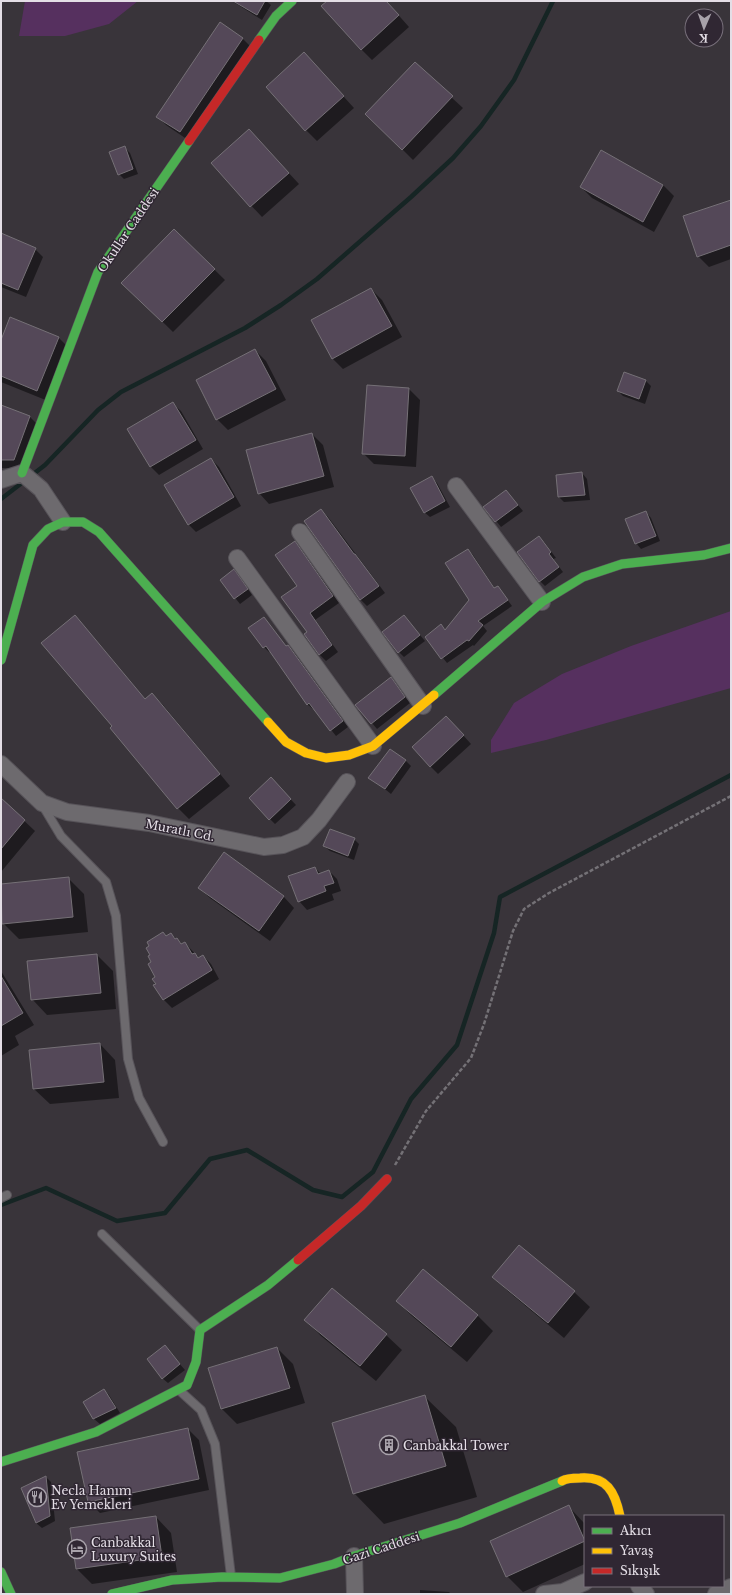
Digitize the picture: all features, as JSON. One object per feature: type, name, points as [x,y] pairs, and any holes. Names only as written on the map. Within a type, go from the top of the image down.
[{"type":"main road","name":"Okullar Caddesi","points":[[22,473],[98,272],[276,16],[292,1]]},
{"type":"main road","points":[[1,660],[33,545],[48,529],[63,522],[83,522],[100,532],[286,742],[306,753],[326,758],[348,755],[373,746],[423,706],[542,602],[583,577],[622,564],[704,554],[731,548]]},
{"type":"main road","points":[[1,1462],[96,1432],[187,1385],[196,1362],[200,1330],[268,1285],[361,1206],[386,1179]]},
{"type":"main road","name":"Gazi Caddesi","points":[[112,1594],[172,1580],[231,1577],[280,1578],[334,1564],[354,1556],[460,1523],[566,1479],[591,1477],[604,1482],[617,1502],[620,1515]]},
{"type":"main road","points":[[1,1572],[11,1594]]},
{"type":"street","points":[[1,480],[22,473],[41,489],[63,522]]},
{"type":"street","points":[[456,486],[542,602]]},
{"type":"street","points":[[300,532],[423,706]]},
{"type":"street","points":[[236,558],[373,746]]},
{"type":"street","name":"Muratlı Cd.","points":[[1,764],[42,802],[67,812],[149,824],[264,847],[283,845],[303,838],[347,782]]},
{"type":"street","points":[[354,1556],[355,1594]]},
{"type":"street","points":[[544,1594],[564,1592],[584,1582]]},
{"type":"street","points":[[716,1594],[731,1587]]},
{"type":"lane","points":[[42,802],[61,836],[106,882],[116,916],[128,1059],[139,1098],[163,1142]]},
{"type":"lane","points":[[102,1234],[200,1330]]},
{"type":"lane","points":[[178,1389],[201,1410],[215,1444],[231,1577]]},
{"type":"path","points":[[386,1179],[426,1111],[471,1058],[484,1024],[513,931],[524,909],[731,796]]},
{"type":"shaded area","points":[[25,1],[138,1],[109,24],[65,36],[19,36]]},
{"type":"shaded area","points":[[731,611],[731,688],[546,740],[491,753],[491,740],[514,703],[562,674],[631,646]]},
{"type":"building","points":[[233,1],[265,1],[257,15]]},
{"type":"building","points":[[327,1],[386,1],[399,15],[361,50],[321,6]]},
{"type":"building","points":[[220,22],[243,38],[180,132],[156,117]]},
{"type":"building","points":[[304,52],[344,96],[305,131],[266,87]]},
{"type":"building","points":[[415,62],[453,96],[402,150],[365,114]]},
{"type":"building","points":[[249,129],[289,173],[250,207],[211,163]]},
{"type":"building","points":[[125,146],[133,169],[118,175],[109,152]]},
{"type":"building","points":[[601,150],[663,185],[643,222],[580,187]]},
{"type":"building","points":[[731,200],[731,245],[697,257],[683,216]]},
{"type":"building","points":[[174,229],[215,269],[162,322],[121,283]]},
{"type":"building","points":[[1,233],[36,248],[18,290],[1,283]]},
{"type":"building","points":[[371,288],[392,326],[332,359],[311,320]]},
{"type":"building","points":[[10,317],[59,337],[37,391],[1,376],[1,340]]},
{"type":"building","points":[[255,349],[276,389],[216,420],[196,380]]},
{"type":"building","points":[[624,372],[646,380],[639,399],[617,391]]},
{"type":"building","points":[[367,385],[409,388],[405,456],[362,454]]},
{"type":"building","points":[[173,402],[196,440],[150,467],[127,429]]},
{"type":"building","points":[[1,405],[30,416],[14,460],[1,460]]},
{"type":"building","points":[[312,433],[324,476],[258,494],[246,450]]},
{"type":"building","points":[[211,458],[234,497],[188,525],[164,485]]},
{"type":"building","points":[[582,472],[585,495],[558,497],[556,475]]},
{"type":"building","points":[[432,476],[445,501],[424,513],[410,488]]},
{"type":"building","points":[[506,490],[518,505],[495,522],[483,507]]},
{"type":"building","points":[[321,509],[379,586],[360,600],[304,521]]},
{"type":"building","points":[[646,511],[656,536],[635,544],[625,519]]},
{"type":"building","points":[[539,536],[551,552],[549,554],[559,567],[539,582],[517,552]]},
{"type":"building","points":[[295,541],[333,596],[310,613],[332,645],[319,655],[304,634],[307,632],[281,597],[297,586],[275,555]]},
{"type":"building","points":[[468,549],[494,588],[498,586],[508,600],[478,621],[483,625],[469,641],[467,640],[441,659],[425,637],[441,624],[445,630],[469,600],[445,563]]},
{"type":"building","points":[[234,569],[248,589],[234,599],[220,580]]},
{"type":"building","points":[[75,615],[145,699],[152,693],[220,774],[177,809],[110,728],[112,726],[41,643]]},
{"type":"building","points":[[404,615],[420,635],[398,653],[382,632]]},
{"type":"building","points":[[264,617],[286,646],[288,645],[343,721],[330,731],[309,703],[307,705],[266,646],[263,648],[248,628]]},
{"type":"building","points":[[391,677],[405,697],[371,724],[355,705]]},
{"type":"building","points":[[446,716],[464,735],[430,767],[412,747]]},
{"type":"building","points":[[390,749],[406,760],[385,789],[368,778]]},
{"type":"building","points":[[271,777],[291,799],[269,820],[249,798]]},
{"type":"building","points":[[1,798],[25,820],[1,849]]},
{"type":"building","points":[[330,829],[355,838],[348,856],[323,846]]},
{"type":"building","points":[[224,852],[284,896],[259,931],[198,888]]},
{"type":"building","points":[[315,867],[318,874],[329,870],[334,883],[324,886],[326,891],[298,902],[288,876]]},
{"type":"building","points":[[69,877],[73,917],[2,924],[1,884]]},
{"type":"building","points":[[163,932],[166,936],[171,933],[181,944],[185,942],[192,954],[195,953],[198,958],[203,955],[212,970],[163,1000],[153,985],[156,984],[152,979],[155,977],[148,964],[151,962],[148,956],[150,955],[146,948],[149,946],[147,942]]},
{"type":"building","points":[[97,954],[101,993],[31,1000],[27,961]]},
{"type":"building","points":[[1,976],[23,1013],[1,1026]]},
{"type":"building","points":[[100,1043],[104,1082],[33,1089],[29,1050]]},
{"type":"building","points":[[519,1245],[575,1291],[548,1323],[492,1277]]},
{"type":"building","points":[[423,1269],[478,1315],[451,1347],[396,1301]]},
{"type":"building","points":[[332,1288],[387,1334],[360,1366],[304,1320]]},
{"type":"building","points":[[165,1345],[180,1364],[162,1379],[147,1359]]},
{"type":"building","points":[[277,1347],[290,1388],[221,1409],[208,1368]]},
{"type":"building","points":[[104,1389],[116,1408],[93,1419],[83,1402]]},
{"type":"building","name":"Canbakkal Tower","points":[[425,1395],[446,1466],[353,1494],[332,1423]]},
{"type":"building","points":[[188,1428],[199,1479],[88,1502],[77,1452]]},
{"type":"building","points":[[46,1476],[50,1516],[36,1523],[21,1488]]},
{"type":"building","points":[[569,1505],[584,1539],[584,1541],[506,1577],[490,1541]]},
{"type":"building","points":[[156,1516],[162,1557],[76,1569],[70,1528]]},
{"type":"waterway","points":[[1,499],[45,465],[98,410],[121,392],[245,328],[281,305],[317,279],[411,197],[453,158],[481,126],[514,80],[553,1]]},
{"type":"waterway","points":[[1,1205],[46,1188],[117,1221],[165,1213],[210,1159],[247,1150],[313,1190],[342,1197],[373,1172],[411,1099],[457,1045],[494,933],[500,897],[731,775]]},
{"type":"traffic: fast","points":[[259,40],[276,16],[292,1]]},
{"type":"traffic: fast","points":[[22,473],[98,272],[189,141]]},
{"type":"traffic: fast","points":[[1,660],[33,545],[48,529],[63,522],[83,522],[99,532],[268,722]]},
{"type":"traffic: fast","points":[[434,695],[542,602],[583,577],[622,564],[704,555],[731,548]]},
{"type":"traffic: fast","points":[[1,1462],[96,1432],[187,1385],[196,1362],[200,1330],[268,1285],[298,1260]]},
{"type":"traffic: fast","points":[[112,1594],[172,1580],[222,1577],[280,1578],[334,1564],[354,1556],[460,1523],[562,1481]]},
{"type":"traffic: fast","points":[[1,1572],[11,1594]]},
{"type":"traffic: slow","points":[[268,722],[286,742],[306,753],[326,758],[349,755],[373,746],[434,695]]},
{"type":"traffic: slow","points":[[562,1481],[571,1478],[589,1478],[603,1483],[612,1493],[620,1515]]},
{"type":"traffic: jam","points":[[189,141],[259,40]]},
{"type":"traffic: jam","points":[[298,1260],[361,1206],[387,1179]]},
{"type":"place","name":"Canbakkal Tower","points":[[389,1445]]},
{"type":"place","name":"Necla Hanım Ev Yemekleri","points":[[37,1497]]},
{"type":"place","name":"Canbakkal Luxury Suites","points":[[77,1549]]}]
